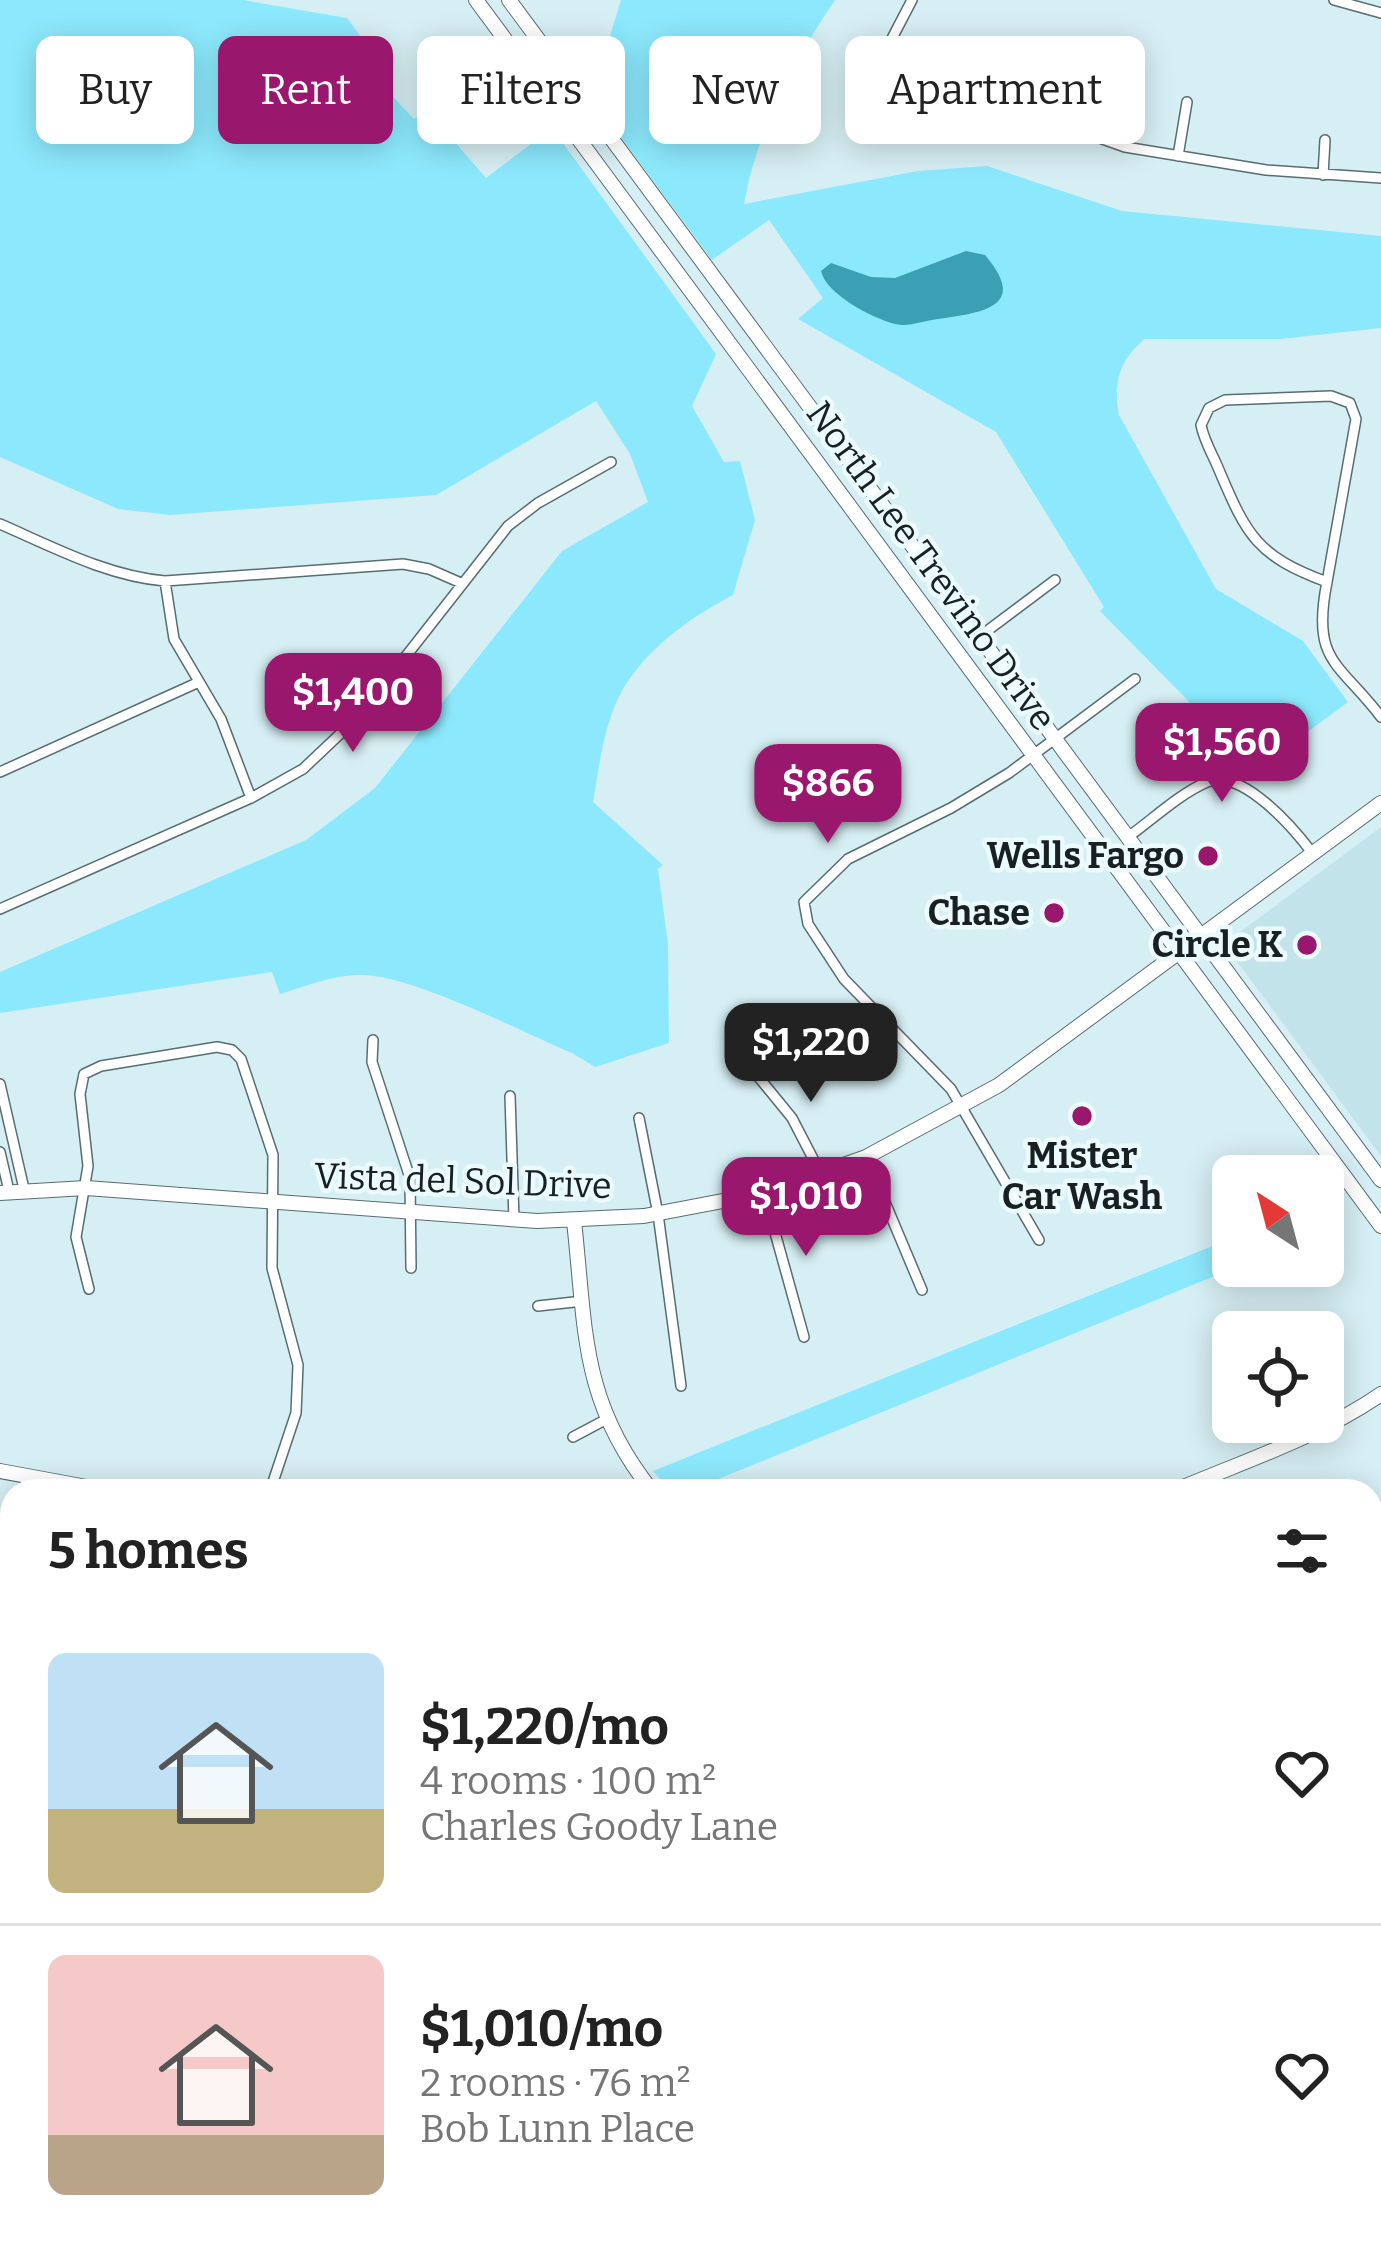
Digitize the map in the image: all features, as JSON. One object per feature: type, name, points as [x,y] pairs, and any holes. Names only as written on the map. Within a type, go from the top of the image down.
[{"type":"main road","name":"North Lee Trevino Drive","points":[[476,0],[1329,1155]]},
{"type":"main road","name":"North Lee Trevino Drive","points":[[509,0],[1381,1180]]},
{"type":"main road","name":"Vista del Sol Drive","points":[[11,1191],[86,1188],[574,1221],[658,1214],[764,1193],[866,1157],[998,1085],[1381,803]]},
{"type":"main road","points":[[1344,1156],[1356,1147]]},
{"type":"main road","name":"North Lee Trevino Drive","points":[[1344,1175],[1381,1226]]},
{"type":"main road","points":[[574,1221],[593,1383],[605,1420],[643,1479]]},
{"type":"main road","points":[[1204,1479],[1298,1441],[1381,1394]]},
{"type":"main road","points":[[0,1471],[43,1479]]},
{"type":"street","points":[[895,36],[912,0]]},
{"type":"street","points":[[1334,0],[1381,13]]},
{"type":"street","points":[[1178,156],[1187,102]]},
{"type":"street","points":[[1323,175],[1325,140]]},
{"type":"street","points":[[1117,144],[1242,167],[1381,178]]},
{"type":"street","points":[[1327,582],[1281,561],[1243,526],[1202,433],[1202,418],[1216,403],[1331,396],[1350,403],[1356,424],[1322,631],[1343,676],[1381,718]]},
{"type":"street","points":[[0,909],[250,798],[303,769],[359,716],[461,583],[525,512],[611,462]]},
{"type":"street","points":[[0,541],[3,526],[118,573],[165,581],[403,564],[461,583]]},
{"type":"street","points":[[979,637],[1055,580]]},
{"type":"street","points":[[165,581],[174,639],[221,719],[250,798]]},
{"type":"street","points":[[1039,1240],[938,1072],[853,990],[808,924],[804,902],[848,859],[969,798],[1135,679]]},
{"type":"street","points":[[0,772],[199,682]]},
{"type":"street","points":[[1127,837],[1214,780],[1273,807],[1313,854]]},
{"type":"street","points":[[374,1040],[372,1062],[410,1178],[411,1268]]},
{"type":"street","points":[[89,1289],[76,1238],[88,1152],[80,1094],[84,1074],[101,1066],[225,1048],[242,1059],[273,1154],[272,1268],[298,1376],[296,1413],[274,1479]]},
{"type":"street","points":[[752,1069],[792,1118],[820,1174]]},
{"type":"street","points":[[0,1084],[11,1191]]},
{"type":"street","points":[[510,1096],[514,1220]]},
{"type":"street","points":[[639,1118],[658,1214],[681,1386]]},
{"type":"street","points":[[0,1152],[11,1191]]},
{"type":"street","points":[[866,1157],[922,1290]]},
{"type":"street","points":[[764,1193],[804,1337]]},
{"type":"street","points":[[538,1306],[583,1300]]},
{"type":"street","points":[[573,1437],[605,1420]]},
{"type":"shaded area","points":[[0,0],[243,0],[347,18],[360,36],[218,36],[218,144],[393,144],[393,97],[417,117],[417,144],[456,144],[486,178],[531,144],[564,144],[716,354],[692,406],[724,462],[740,461],[755,520],[733,595],[659,645],[618,698],[604,739],[593,802],[663,865],[658,869],[668,944],[669,1043],[595,1067],[438,994],[362,975],[331,978],[280,994],[272,972],[0,1013],[0,972],[306,840],[375,788],[562,551],[648,502],[630,454],[596,401],[436,495],[170,515],[118,509],[0,457]]},
{"type":"shaded area","points":[[621,0],[835,0],[812,36],[649,36],[649,144],[760,144],[744,204],[918,171],[987,166],[1122,211],[1381,236],[1381,328],[1281,339],[1145,339],[1124,364],[1117,393],[1119,415],[1216,589],[1303,641],[1348,702],[1283,750],[1209,722],[1100,611],[1104,607],[996,432],[798,319],[823,298],[769,220],[712,260],[625,143],[625,36],[610,36]]},
{"type":"shaded area","points":[[966,251],[985,255],[1003,288],[1000,298],[980,311],[909,325],[885,321],[851,304],[831,288],[821,271],[831,263],[871,277],[895,278]]},
{"type":"shaded area","points":[[1381,827],[1381,1156],[1227,948],[1228,941]]},
{"type":"shaded area","points":[[1212,1246],[1212,1277],[718,1479],[660,1479],[653,1471]]},
{"type":"place","name":"Wells Fargo","points":[[1208,856]]},
{"type":"place","name":"Chase","points":[[1054,913]]},
{"type":"place","name":"Circle K","points":[[1307,945]]},
{"type":"place","name":"Mister Car Wash","points":[[1082,1116]]}]
